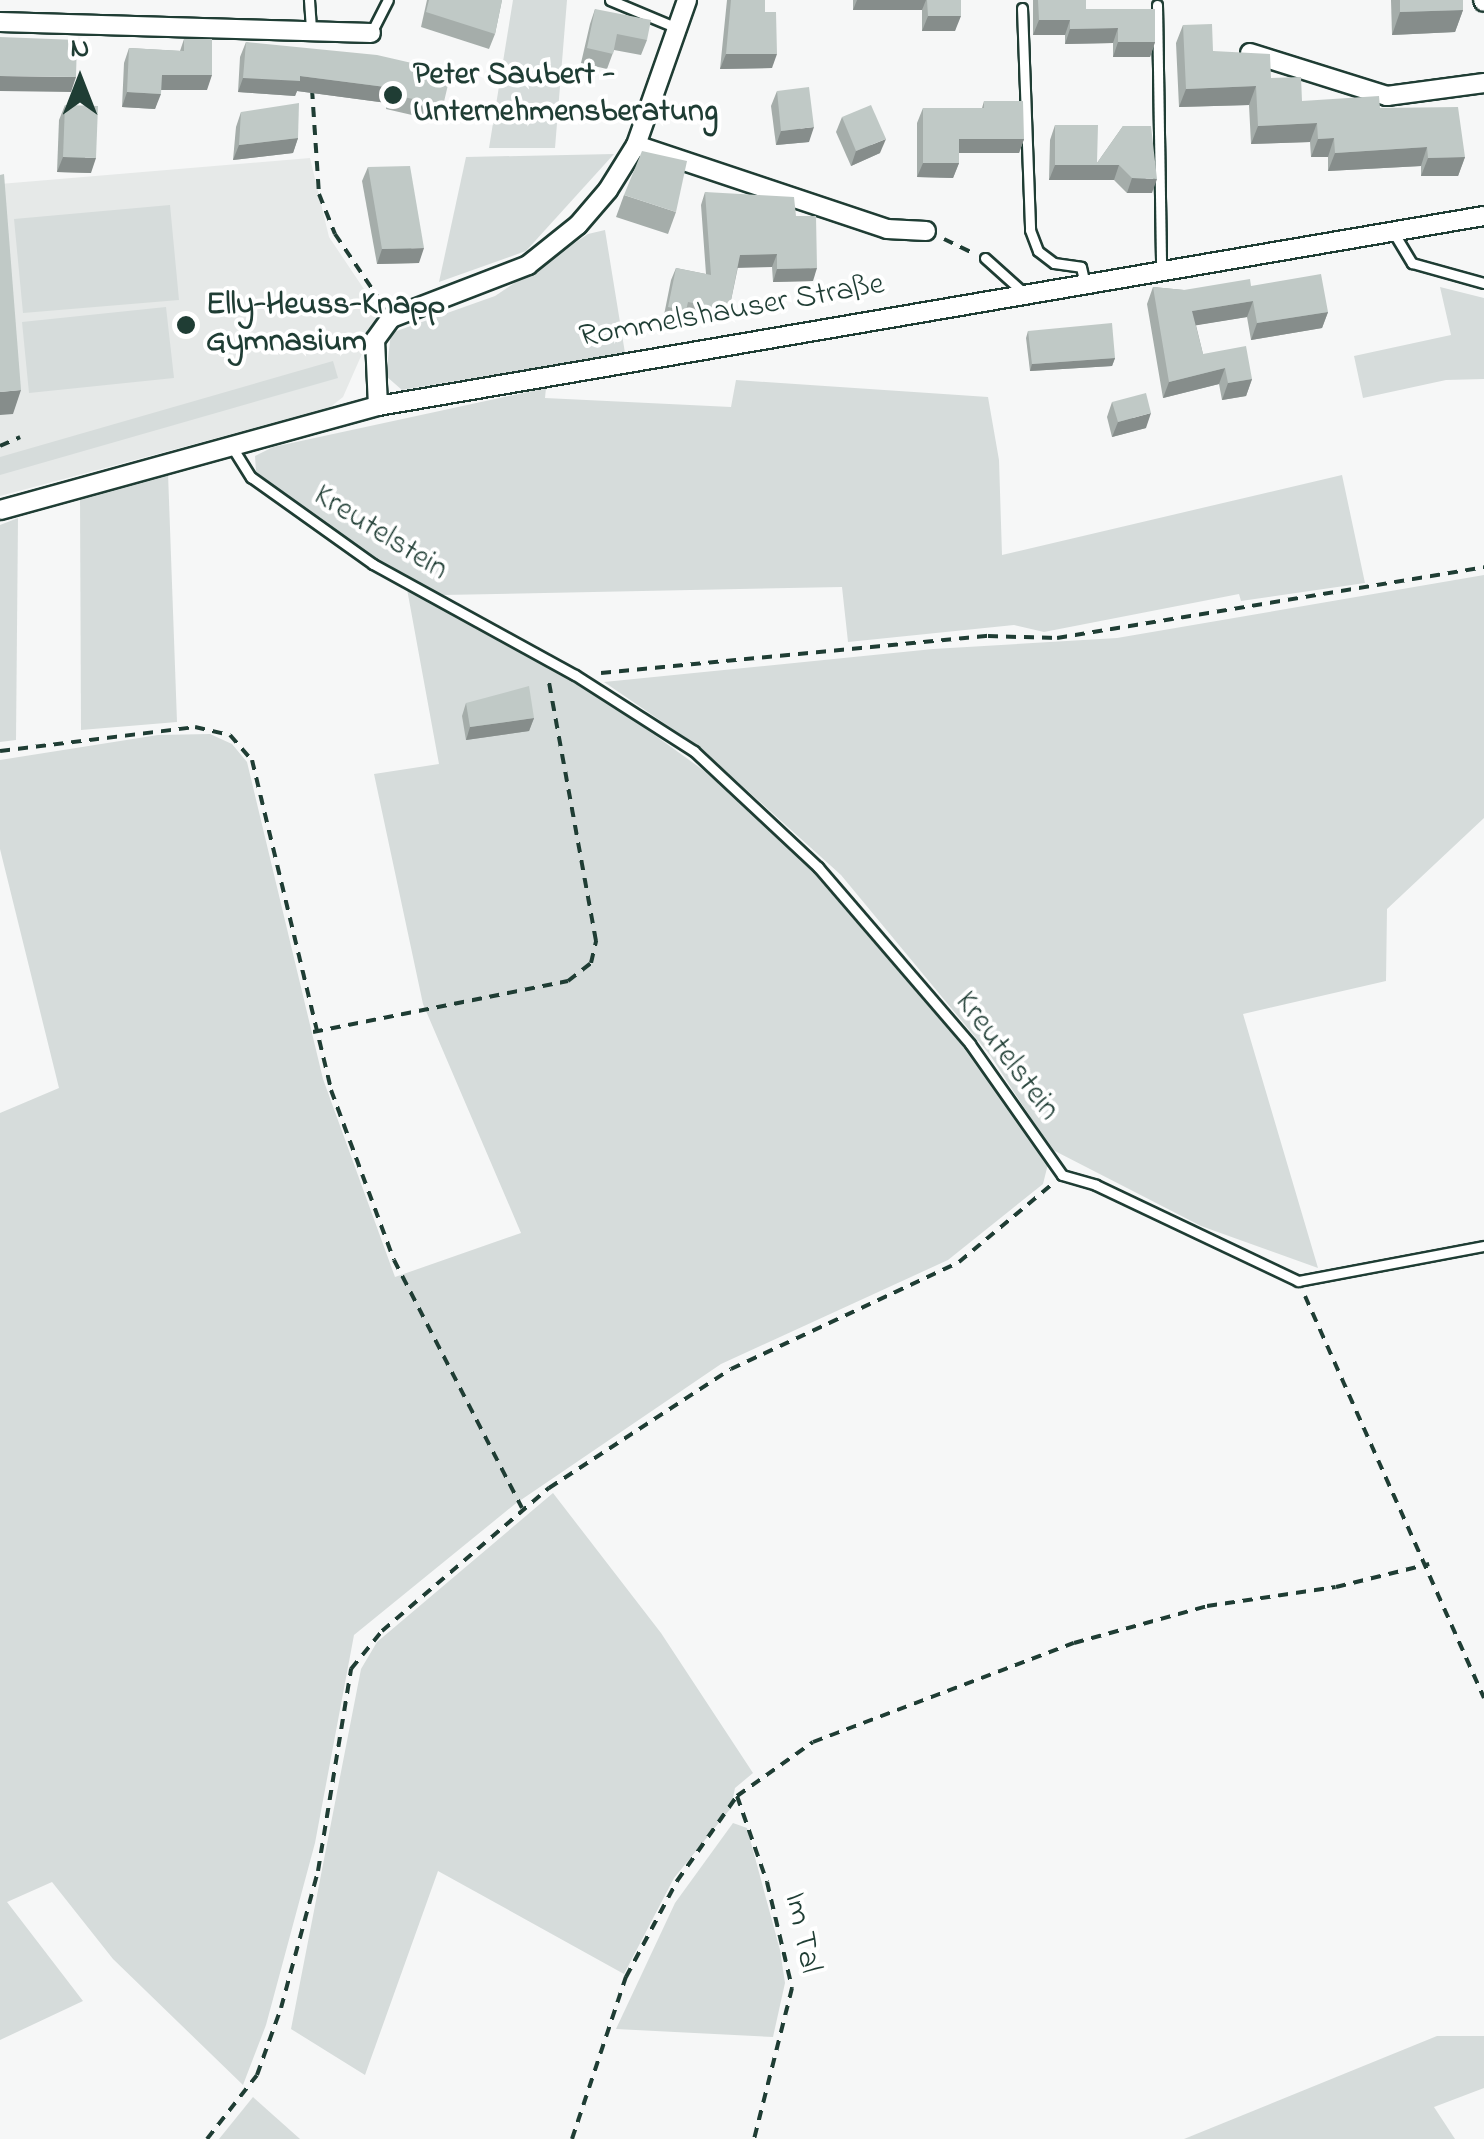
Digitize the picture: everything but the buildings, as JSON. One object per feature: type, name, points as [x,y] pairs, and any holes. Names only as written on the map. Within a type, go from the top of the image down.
[{"type":"street","points":[[378,406],[376,340],[391,318],[528,265],[578,225],[636,146],[687,0]]},
{"type":"street","points":[[0,22],[371,33]]},
{"type":"street","points":[[1250,53],[1386,96],[1484,83]]},
{"type":"street","points":[[636,146],[887,229],[926,231]]},
{"type":"street","name":"Rommelshauser Straße","points":[[0,510],[378,406],[1024,293],[1395,235],[1484,216]]},
{"type":"lane","points":[[309,0],[310,30]]},
{"type":"lane","points":[[371,33],[388,0]]},
{"type":"lane","points":[[610,0],[677,28]]},
{"type":"lane","points":[[1157,5],[1162,274]]},
{"type":"lane","points":[[1022,8],[1030,230],[1038,251],[1054,263],[1081,267],[1084,285]]},
{"type":"lane","points":[[1395,235],[1412,263],[1484,283]]},
{"type":"lane","points":[[985,258],[1024,293]]},
{"type":"lane","name":"Kreutelstein","points":[[231,444],[251,477],[296,513],[373,564],[575,676],[694,752],[818,867],[970,1044],[1062,1175]]},
{"type":"lane","points":[[1062,1175],[1096,1185],[1298,1281],[1484,1246]]},
{"type":"path","points":[[312,72],[319,194],[335,234],[391,318]]},
{"type":"path","points":[[926,231],[985,258]]},
{"type":"path","points":[[0,446],[20,436]]},
{"type":"path","points":[[575,676],[988,636],[1057,638],[1484,567]]},
{"type":"path","points":[[313,1032],[568,981],[591,963],[596,941],[544,658]]},
{"type":"path","points":[[0,751],[195,728],[230,735],[252,760],[313,1032],[394,1260],[522,1508]]},
{"type":"path","points":[[206,2139],[257,2075],[281,2008],[318,1871],[351,1669],[382,1631],[522,1508],[730,1369],[959,1262],[1062,1175]]},
{"type":"path","points":[[1298,1281],[1429,1564],[1484,1698]]},
{"type":"path","points":[[572,2139],[626,1977],[676,1881],[737,1796],[814,1742],[1074,1644],[1208,1606],[1336,1588],[1429,1564]]},
{"type":"path","name":"Im Tal","points":[[737,1796],[767,1882],[792,1988],[754,2139]]},
{"type":"shaded area","points":[[513,0],[567,0],[555,148],[489,148]]},
{"type":"shaded area","points":[[614,154],[526,251],[439,282],[466,157]]},
{"type":"shaded area","name":"Elly-Heuss-Knapp Gymnasium","points":[[310,158],[329,237],[380,313],[343,397],[329,408],[0,496],[0,184]]},
{"type":"shaded area","points":[[170,205],[179,300],[23,313],[14,219]]},
{"type":"shaded area","points":[[605,230],[625,353],[402,390],[386,376],[391,333],[495,296],[588,234]]},
{"type":"shaded area","points":[[1440,287],[1484,298],[1484,379],[1446,380],[1363,398],[1354,356],[1451,335]]},
{"type":"shaded area","points":[[166,307],[174,378],[29,393],[22,322]]},
{"type":"shaded area","points":[[333,361],[338,378],[0,475],[0,457]]},
{"type":"shaded area","points":[[736,380],[988,397],[999,460],[1002,555],[1342,475],[1365,583],[1241,601],[1239,594],[1044,632],[1014,625],[848,642],[842,587],[442,595],[385,566],[256,472],[255,456],[273,447],[546,388],[545,398],[731,407]]},
{"type":"shaded area","points":[[168,473],[177,722],[81,730],[80,497]]},
{"type":"shaded area","points":[[18,518],[16,740],[0,742],[0,525]]},
{"type":"shaded area","points":[[1484,575],[1484,818],[1387,909],[1386,981],[1243,1014],[1318,1268],[1201,1226],[1051,1149],[990,1055],[841,875],[699,747],[604,682],[933,649],[1117,638]]},
{"type":"shaded area","points":[[407,589],[602,697],[703,770],[785,840],[977,1062],[1049,1160],[1043,1184],[948,1260],[721,1364],[515,1504],[354,1635],[315,1843],[266,2025],[243,2085],[113,1959],[52,1882],[7,1902],[83,2001],[0,2040],[0,1113],[59,1088],[0,849],[0,760],[158,735],[210,734],[232,744],[247,762],[323,1079],[395,1277],[521,1233],[423,1004],[374,774],[439,764]]},
{"type":"shaded area","points":[[553,1493],[661,1633],[753,1773],[735,1788],[731,1808],[674,1878],[624,1974],[438,1871],[365,2075],[291,2029],[361,1669],[377,1642]]},
{"type":"shaded area","points":[[733,1823],[747,1828],[780,1950],[785,1983],[773,2037],[616,2029],[675,1903]]},
{"type":"shaded area","points":[[1437,2036],[1484,2036],[1484,2088],[1434,2107],[1455,2139],[1184,2139]]},
{"type":"shaded area","points":[[253,2097],[300,2139],[219,2139]]},
{"type":"place","name":"Peter Saubert - Unternehmensberatung","points":[[393,95]]},
{"type":"place","name":"Elly-Heuss-Knapp Gymnasium","points":[[186,325]]}]
